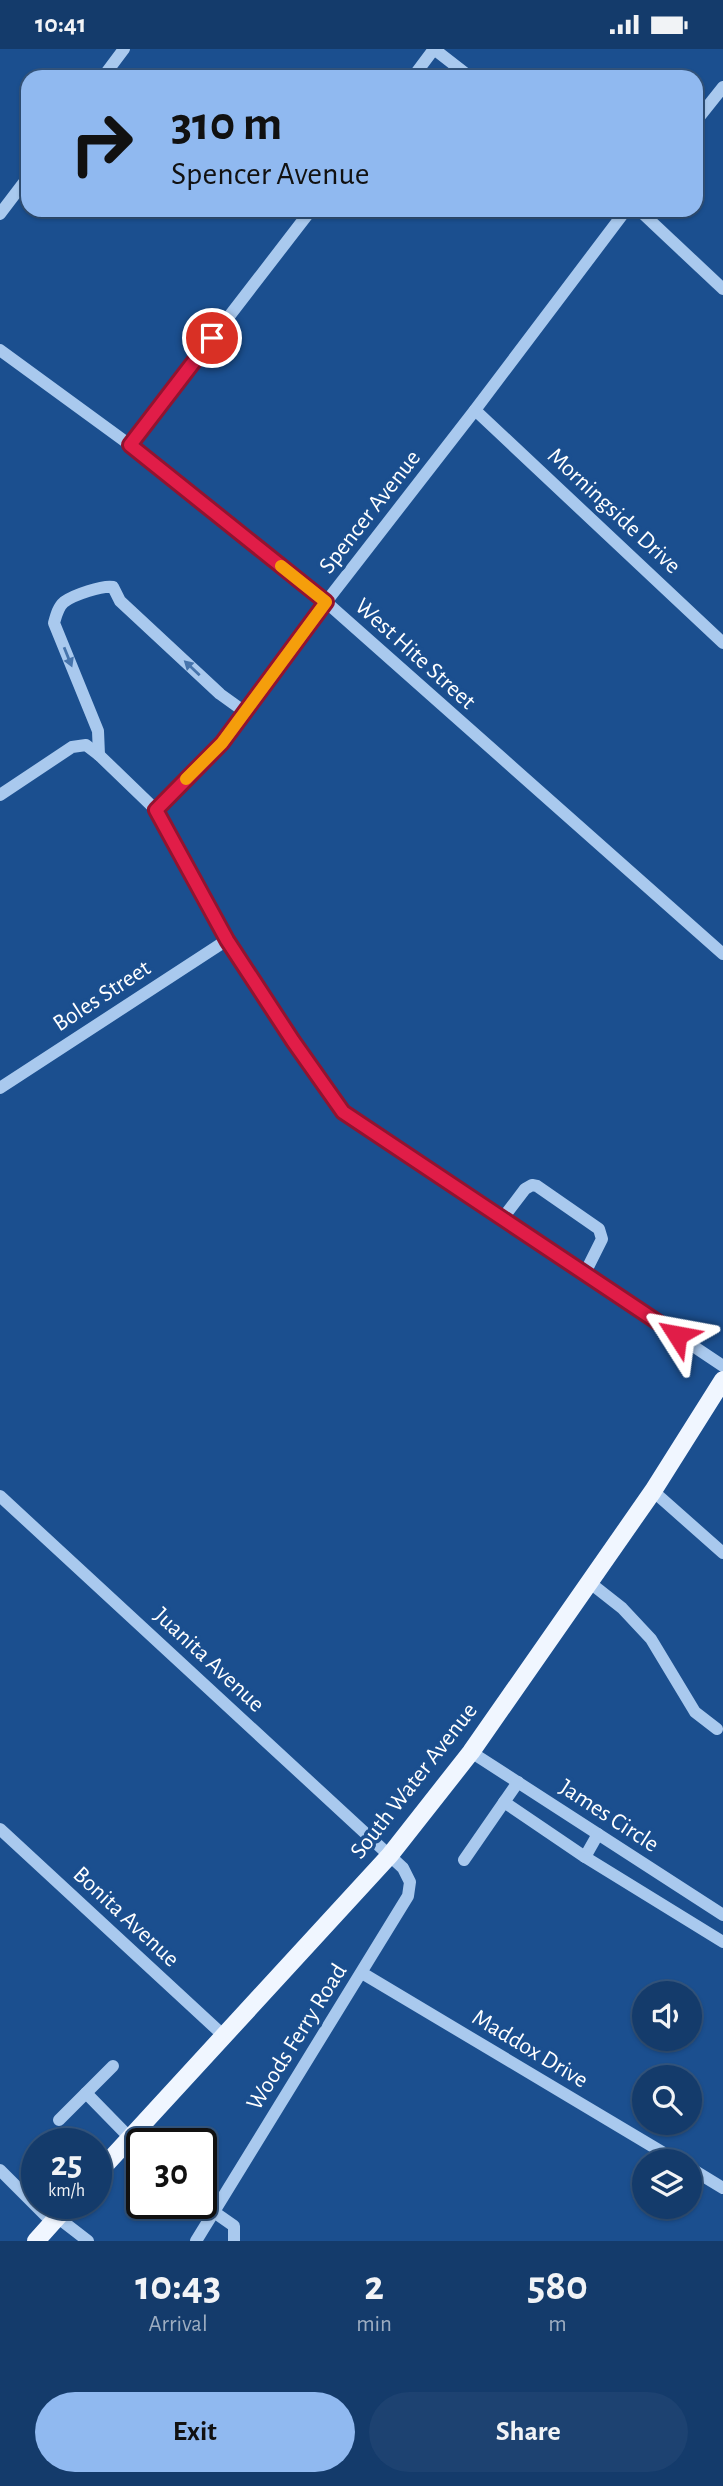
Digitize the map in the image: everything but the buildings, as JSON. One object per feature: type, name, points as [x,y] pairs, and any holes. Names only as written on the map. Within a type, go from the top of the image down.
[{"type":"main road","name":"South Water Avenue","points":[[140,2128],[390,1855],[471,1752],[653,1491],[723,1380]]},
{"type":"main road","name":"South Water Avenue","points":[[112,2158],[126,2143]]},
{"type":"main road","points":[[36,2241],[55,2220]]},
{"type":"street","points":[[108,70],[124,49]]},
{"type":"street","points":[[418,70],[434,49],[461,70]]},
{"type":"street","points":[[703,112],[723,87]]},
{"type":"street","points":[[0,214],[21,186]]},
{"type":"street","points":[[130,445],[305,217]]},
{"type":"street","name":"Spencer Avenue","points":[[156,810],[222,743],[326,602],[621,217]]},
{"type":"street","points":[[646,217],[723,289]]},
{"type":"street","name":"West Hite Street","points":[[0,349],[130,445],[326,602],[723,954]]},
{"type":"street","name":"Morningside Drive","points":[[475,410],[723,643]]},
{"type":"street","points":[[99,755],[98,731],[54,623],[63,603],[105,585],[113,587],[120,601],[220,694],[245,712]]},
{"type":"street","points":[[0,795],[72,747],[86,745],[99,755],[156,810],[227,940],[343,1112],[723,1366]]},
{"type":"street","name":"Boles Street","points":[[0,1088],[227,940]]},
{"type":"street","points":[[503,1218],[525,1189],[537,1186],[598,1229],[601,1239],[585,1273]]},
{"type":"street","points":[[653,1491],[723,1553]]},
{"type":"street","name":"Juanita Avenue","points":[[0,1496],[390,1855]]},
{"type":"street","points":[[589,1582],[622,1608],[651,1639],[695,1712],[717,1729]]},
{"type":"street","name":"James Circle","points":[[471,1752],[723,1916]]},
{"type":"street","points":[[464,1860],[518,1782]]},
{"type":"street","points":[[504,1802],[585,1857],[722,1939]]},
{"type":"street","name":"Bonita Avenue","points":[[0,1829],[224,2036]]},
{"type":"street","points":[[585,1857],[598,1834]]},
{"type":"street","name":"Woods Ferry Road","points":[[217,2207],[408,1896],[410,1882],[403,1868],[390,1855]]},
{"type":"street","name":"Maddox Drive","points":[[362,1973],[657,2149]]},
{"type":"street","points":[[59,2120],[113,2066]]},
{"type":"street","points":[[86,2093],[126,2135]]},
{"type":"street","points":[[0,2170],[55,2220],[88,2241]]},
{"type":"street","points":[[702,2175],[723,2188]]},
{"type":"street","points":[[217,2214],[234,2226],[234,2241]]},
{"type":"street","name":"Woods Ferry Road","points":[[197,2241],[210,2219]]},
{"type":"slow traffic","points":[[186,779],[222,743],[326,602],[281,566]]},
{"type":"route","points":[[212,338],[130,445],[326,602],[222,743],[156,810],[227,940],[343,1112],[677,1335]]}]
